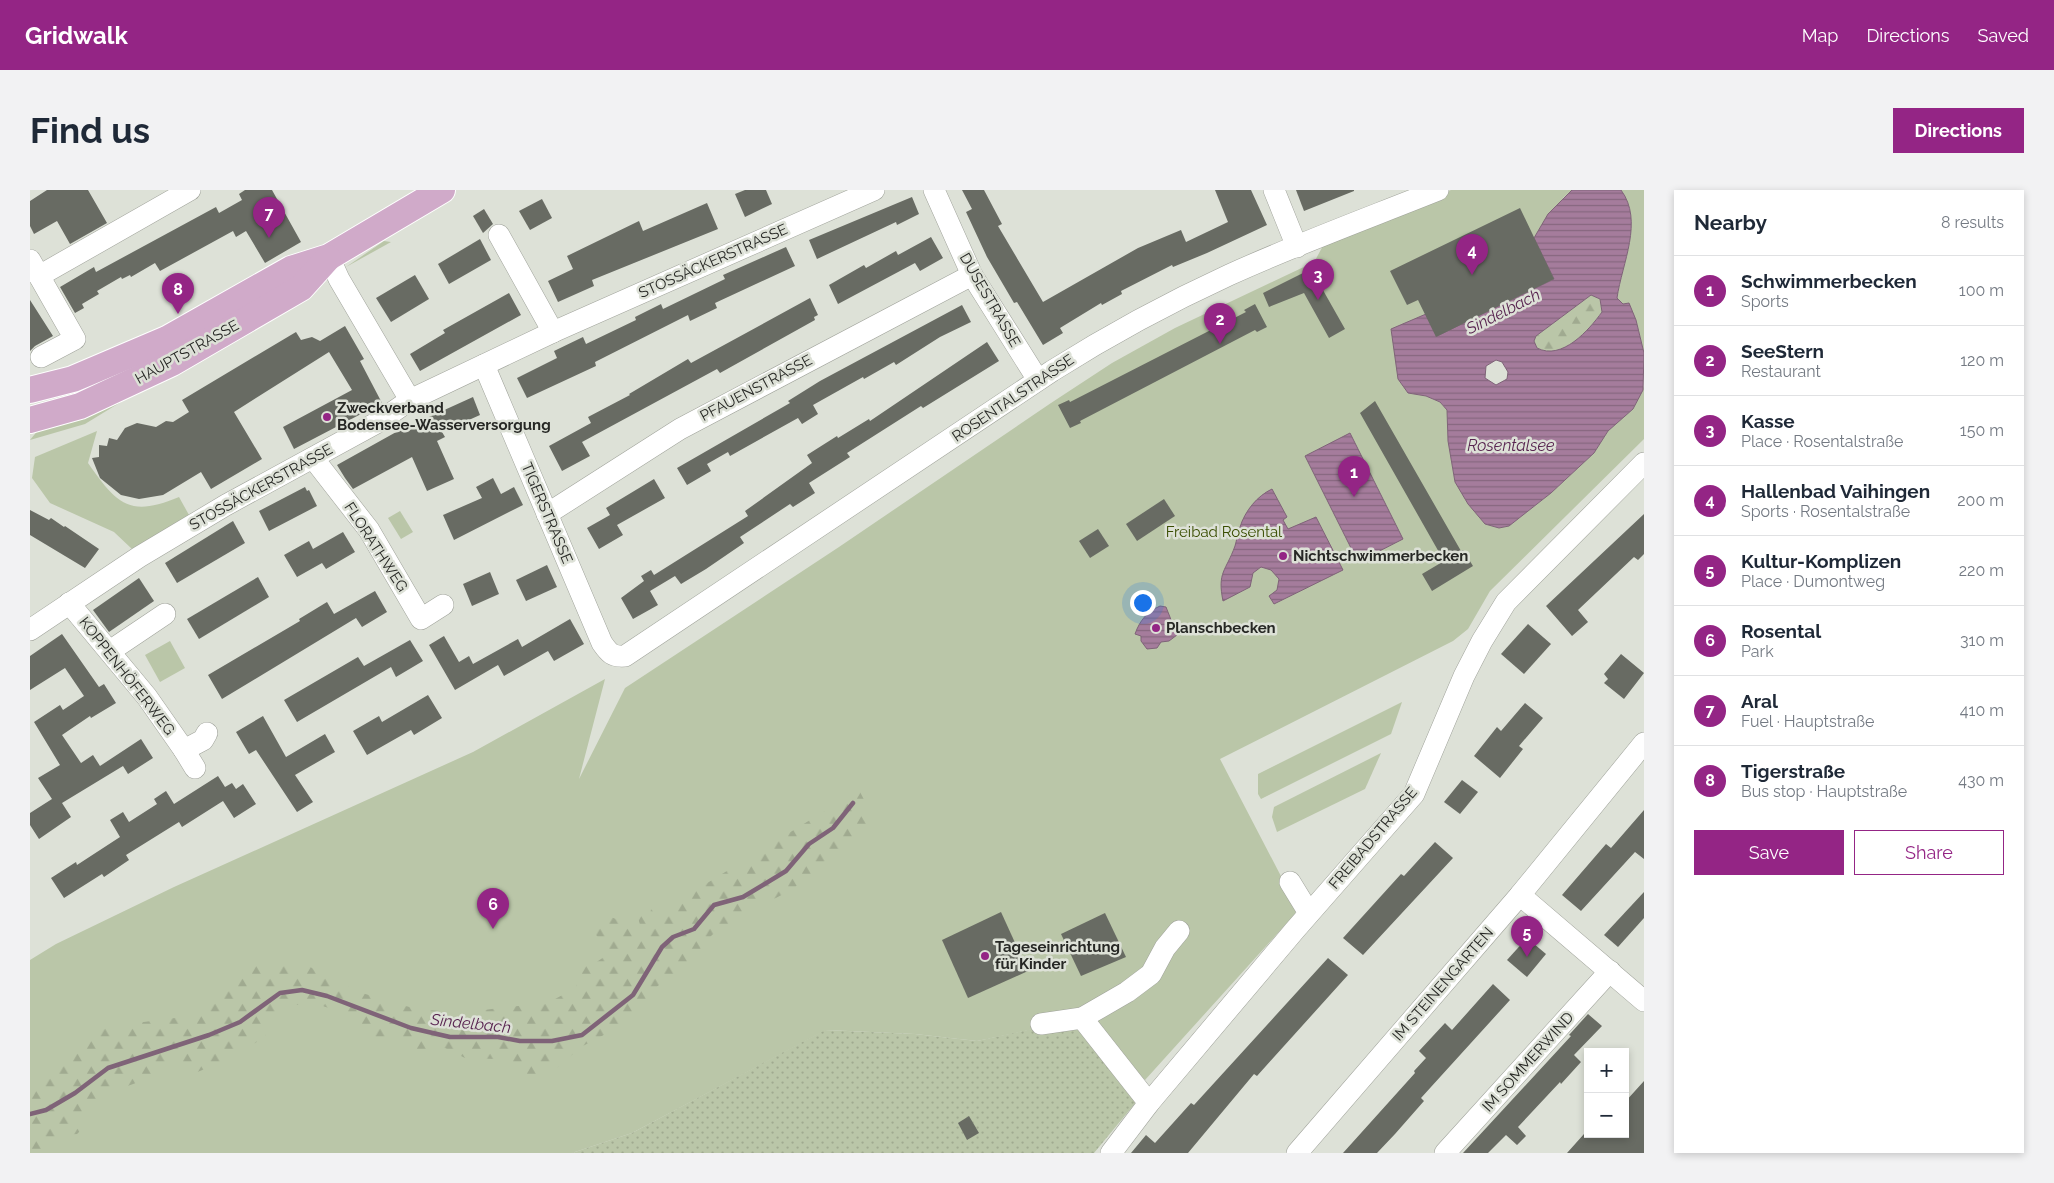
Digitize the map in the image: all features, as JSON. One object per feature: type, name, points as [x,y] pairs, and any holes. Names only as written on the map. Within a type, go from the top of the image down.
[{"type":"main road","name":"HAUPTSTRASSE","points":[[31,391],[73,379],[167,339],[291,269],[329,257],[442,190]]},
{"type":"main road","name":"HAUPTSTRASSE","points":[[30,420],[80,406],[172,363],[301,288],[329,257]]},
{"type":"main road","points":[[73,379],[68,390],[71,399],[80,406]]},
{"type":"street","points":[[41,357],[75,339],[35,268],[190,190]]},
{"type":"street","name":"STOSSÄCKERSTRASSE","points":[[30,630],[128,564],[226,505],[380,421],[410,400],[553,332],[874,190]]},
{"type":"street","name":"DUSESTRASSE","points":[[934,190],[972,274],[1038,380]]},
{"type":"street","points":[[1274,190],[1297,247]]},
{"type":"street","name":"ROSENTALSTRASSE","points":[[616,656],[625,656],[1038,380],[1103,339],[1231,274],[1438,190]]},
{"type":"street","points":[[500,235],[553,332]]},
{"type":"street","points":[[329,257],[339,279],[410,400]]},
{"type":"street","name":"PFAUENSTRASSE","points":[[548,514],[680,429],[972,274]]},
{"type":"street","name":"TIGERSTRASSE","points":[[484,364],[602,643],[609,654],[616,656]]},
{"type":"street","name":"FLORATHWEG","points":[[313,458],[369,530],[421,619],[443,605]]},
{"type":"street","name":"FREIBADSTRASSE","points":[[1111,1153],[1149,1103],[1414,794],[1464,676],[1482,640],[1506,602],[1644,463]]},
{"type":"street","name":"KOPPENHÖFERWEG","points":[[69,603],[147,697],[196,768]]},
{"type":"street","points":[[110,651],[165,614]]},
{"type":"street","name":"KOPPENHÖFERWEG","points":[[184,750],[203,740],[207,733]]},
{"type":"street","name":"IM STEINENGARTEN","points":[[1297,1153],[1520,895],[1644,743]]},
{"type":"street","points":[[1290,882],[1310,913]]},
{"type":"street","points":[[1520,895],[1644,1001]]},
{"type":"street","points":[[1041,1024],[1082,1018],[1127,992],[1151,974],[1165,948],[1179,932]]},
{"type":"street","name":"IM SOMMERWIND","points":[[1445,1153],[1610,971]]},
{"type":"street","points":[[1082,1018],[1149,1103]]},
{"type":"green space","name":"Freibad Rosental","points":[[1451,190],[1572,190],[1563,198],[1554,279],[1436,337],[1408,393],[1426,396],[1440,402],[1447,410],[1448,441],[1455,482],[1485,524],[1499,528],[1509,526],[1551,493],[1594,453],[1608,431],[1633,409],[1644,386],[1644,439],[1490,591],[1468,629],[1453,641],[1220,759],[1297,907],[1295,914],[1145,1080],[1087,1018],[977,1041],[915,1034],[826,1030],[632,1133],[572,1153],[30,1153],[30,960],[56,944],[174,887],[473,752],[605,679],[579,779],[625,688],[839,547],[1112,363],[1175,328],[1308,265],[1311,268],[1325,242]]},
{"type":"green space","points":[[1621,190],[1644,190],[1644,353],[1636,320],[1617,298],[1630,242],[1631,229],[1631,215],[1628,202]]},
{"type":"green space","points":[[384,241],[391,242],[346,267]]},
{"type":"green space","points":[[1591,295],[1600,299],[1602,312],[1582,335],[1574,342],[1556,350],[1546,351],[1537,348],[1534,341],[1536,336]]},
{"type":"green space","points":[[134,394],[85,424],[30,440],[39,429]]},
{"type":"green space","points":[[97,431],[88,463],[107,489],[126,503],[136,506],[148,506],[179,497],[189,515],[132,549],[114,532],[50,503],[32,478],[35,457]]},
{"type":"green space","points":[[400,511],[413,532],[401,539],[388,518]]},
{"type":"green space","points":[[170,641],[185,668],[160,682],[145,655]]},
{"type":"green space","points":[[1402,702],[1391,734],[1261,799],[1258,794],[1258,774]]},
{"type":"green space","points":[[1381,753],[1365,789],[1277,832],[1272,817],[1274,807]]},
{"type":"green space","points":[[859,790],[874,819],[793,889],[732,921],[712,935],[691,960],[649,993],[634,1019],[581,1047],[553,1071],[527,1076],[496,1059],[465,1058],[445,1048],[421,1055],[404,1038],[373,1044],[346,1014],[317,1004],[291,1005],[267,1020],[266,1035],[239,1055],[195,1073],[175,1062],[147,1079],[122,1088],[81,1114],[86,1125],[77,1134],[62,1135],[55,1153],[30,1153],[30,1076],[47,1073],[76,1043],[105,1027],[198,1015],[245,968],[263,964],[302,962],[327,977],[362,993],[416,1009],[463,1013],[546,1004],[577,987],[572,964],[592,965],[610,953],[593,931],[591,916],[615,918],[623,923],[632,933],[641,928],[638,918],[647,902],[655,915]]},
{"type":"green space","points":[[1082,1018],[1137,1101],[1094,1153],[572,1153],[632,1133],[825,1030],[915,1034],[977,1041]]},
{"type":"water","name":"Rosentalsee","points":[[1572,190],[1621,190],[1628,202],[1631,215],[1630,242],[1617,298],[1623,304],[1629,303],[1636,320],[1644,353],[1643,390],[1633,409],[1608,431],[1594,453],[1551,493],[1509,526],[1499,528],[1485,524],[1468,504],[1455,482],[1448,441],[1447,410],[1440,402],[1426,396],[1408,393],[1398,379],[1391,329],[1426,314],[1437,336],[1554,279],[1534,238],[1548,214]],"holes":[[[1591,295],[1600,299],[1602,312],[1582,335],[1574,342],[1556,350],[1546,351],[1537,348],[1534,341],[1536,336]],[[1496,360],[1502,362],[1508,372],[1507,379],[1496,385],[1485,378],[1486,366]]]},
{"type":"water","points":[[1350,433],[1403,539],[1358,562],[1305,456]]},
{"type":"water","name":"Nichtschwimmerbecken","points":[[1272,489],[1287,517],[1283,520],[1288,529],[1316,517],[1343,570],[1274,604],[1269,596],[1277,590],[1279,579],[1271,570],[1261,567],[1253,573],[1250,587],[1223,601],[1221,584],[1223,572],[1235,546],[1242,521],[1248,510],[1257,500]]},
{"type":"water","name":"Planschbecken","points":[[1160,606],[1166,607],[1177,635],[1169,641],[1161,642],[1157,648],[1147,649],[1141,641],[1141,636],[1135,634],[1144,617]]},
{"type":"building","points":[[47,190],[88,190],[107,223],[70,244],[57,221],[34,234],[30,226],[30,201]]},
{"type":"building","points":[[245,190],[272,190],[301,242],[265,263],[246,231],[236,237],[233,231],[160,271],[155,263],[131,277],[130,275],[122,279],[121,277],[97,291],[99,294],[82,304],[84,308],[75,313],[60,287],[94,267],[96,272],[216,207],[219,213],[242,200],[239,194]]},
{"type":"building","points":[[745,190],[766,190],[772,204],[745,217],[735,194]]},
{"type":"building","points":[[962,190],[984,190],[1002,224],[998,226],[1043,302],[1138,248],[1181,230],[1186,242],[1228,222],[1215,190],[1251,190],[1267,225],[1207,253],[1173,267],[1172,265],[1121,291],[1122,294],[1102,305],[1101,303],[1060,328],[1063,333],[1043,345],[1017,302],[1014,303],[987,257],[966,212],[972,209]]},
{"type":"building","points":[[1296,190],[1354,190],[1354,191],[1304,211]]},
{"type":"building","points":[[912,197],[919,214],[897,225],[896,222],[817,259],[809,240]]},
{"type":"building","points":[[542,199],[552,218],[530,230],[519,211]]},
{"type":"building","points":[[707,203],[718,229],[592,280],[594,286],[558,302],[548,281],[573,269],[567,256],[639,221],[643,231]]},
{"type":"building","points":[[1520,208],[1554,279],[1436,337],[1418,300],[1407,305],[1390,271]]},
{"type":"building","points":[[484,209],[493,224],[483,233],[473,216]]},
{"type":"building","points":[[931,237],[943,258],[920,271],[915,263],[838,304],[829,285],[864,265],[866,268],[896,251],[898,255]]},
{"type":"building","points":[[480,239],[491,260],[449,284],[438,264]]},
{"type":"building","points":[[786,247],[795,266],[715,303],[717,308],[690,321],[688,315],[595,362],[596,366],[527,398],[517,378],[557,358],[554,351],[583,337],[586,344],[636,320],[635,317],[661,304],[663,309],[725,279],[723,275]]},
{"type":"building","points":[[1311,269],[1345,329],[1329,338],[1304,293],[1269,307],[1263,293]]},
{"type":"building","points":[[415,275],[429,299],[391,322],[376,298]]},
{"type":"building","points":[[509,293],[521,315],[420,371],[410,354],[445,333],[443,330]]},
{"type":"building","points":[[810,298],[818,315],[814,317],[815,320],[720,373],[717,369],[582,442],[590,456],[562,471],[549,446],[591,423],[588,417],[630,395],[688,359],[691,363]]},
{"type":"building","points":[[30,300],[53,336],[30,351]]},
{"type":"building","points":[[1255,304],[1267,327],[1257,332],[1255,330],[1080,421],[1081,423],[1070,428],[1058,405],[1069,400],[1070,402],[1246,312],[1244,310]]},
{"type":"building","points":[[962,305],[971,322],[940,337],[896,365],[894,362],[813,405],[818,414],[802,424],[798,418],[730,456],[728,452],[707,464],[711,471],[687,485],[677,468],[790,403],[788,401],[820,381]]},
{"type":"building","name":"Zweckverband Bodensee-Wasserversorgung","points":[[345,326],[364,359],[360,361],[382,403],[294,449],[283,427],[352,390],[329,352],[234,412],[262,459],[211,489],[201,472],[163,495],[139,499],[121,495],[100,478],[92,458],[99,457],[99,445],[107,446],[109,438],[117,440],[125,428],[137,423],[156,427],[166,421],[173,422],[189,412],[182,400],[296,332],[301,340],[312,337],[320,341]]},
{"type":"building","points":[[987,342],[999,361],[923,408],[921,406],[847,453],[850,457],[809,483],[815,493],[793,507],[790,504],[740,537],[744,543],[706,569],[681,584],[675,576],[650,591],[658,605],[633,619],[621,598],[644,581],[641,576],[651,570],[654,575],[748,516],[745,511],[812,463],[807,455],[837,436],[838,438],[869,419],[870,421]]},
{"type":"building","points":[[473,397],[480,415],[442,432],[445,437],[437,441],[454,479],[427,491],[412,457],[353,489],[337,465],[398,431]]},
{"type":"building","points":[[1375,401],[1461,551],[1463,550],[1473,566],[1432,591],[1422,574],[1444,561],[1360,413]]},
{"type":"building","points":[[493,478],[501,494],[514,487],[523,505],[454,540],[443,515],[482,498],[476,487]]},
{"type":"building","points":[[654,479],[665,498],[617,525],[623,535],[599,549],[587,528],[610,515],[606,508]]},
{"type":"building","points":[[305,487],[307,491],[309,490],[317,506],[269,531],[259,511]]},
{"type":"building","points":[[1164,499],[1175,516],[1137,541],[1126,524]]},
{"type":"building","points":[[30,510],[49,520],[51,518],[99,549],[85,568],[30,535]]},
{"type":"building","points":[[1644,514],[1644,554],[1638,560],[1634,557],[1578,610],[1588,622],[1572,636],[1546,606]]},
{"type":"building","points":[[233,521],[245,543],[177,583],[165,563]]},
{"type":"building","points":[[1098,529],[1109,546],[1090,558],[1079,541]]},
{"type":"building","points":[[343,532],[355,552],[326,569],[322,563],[297,577],[284,555],[309,541],[313,549]]},
{"type":"building","points":[[547,565],[557,587],[526,601],[516,580]]},
{"type":"building","points":[[490,572],[499,594],[472,606],[463,584]]},
{"type":"building","points":[[258,577],[269,597],[199,639],[187,619]]},
{"type":"building","points":[[139,578],[154,601],[109,632],[93,610]]},
{"type":"building","points":[[375,591],[387,612],[362,627],[356,618],[222,699],[208,675],[300,621],[299,619],[327,602],[334,614]]},
{"type":"building","points":[[570,619],[584,644],[554,661],[548,651],[504,676],[498,665],[455,690],[429,645],[444,636],[459,662],[469,656],[473,664],[518,639],[522,647]]},
{"type":"building","points":[[1528,624],[1551,644],[1524,674],[1501,654]]},
{"type":"building","points":[[62,634],[99,687],[104,684],[116,703],[91,718],[90,716],[62,735],[81,763],[93,755],[100,766],[141,739],[153,758],[128,774],[123,766],[62,803],[71,817],[39,839],[30,825],[30,813],[52,799],[38,778],[60,765],[34,722],[60,705],[63,710],[84,696],[65,668],[30,690],[30,656]]},
{"type":"building","points":[[410,640],[423,661],[396,677],[391,667],[297,722],[284,700],[358,657],[364,666]]},
{"type":"building","points":[[1621,654],[1644,673],[1624,699],[1604,683],[1608,679],[1604,674]]},
{"type":"building","points":[[428,695],[442,718],[414,735],[411,730],[367,755],[353,731],[379,716],[382,722]]},
{"type":"building","points":[[1525,703],[1543,718],[1519,746],[1523,749],[1500,778],[1474,756],[1497,727],[1501,731]]},
{"type":"building","points":[[263,716],[286,757],[325,734],[335,752],[295,775],[313,802],[297,812],[256,750],[249,754],[236,732]]},
{"type":"building","points":[[218,776],[225,787],[232,783],[236,789],[243,784],[256,804],[234,818],[223,801],[182,827],[179,822],[126,855],[129,860],[104,877],[102,874],[64,898],[51,878],[76,862],[77,865],[120,837],[110,820],[123,812],[129,822],[157,804],[154,799],[166,791],[174,804]]},
{"type":"building","points":[[1462,780],[1478,792],[1460,814],[1444,802]]},
{"type":"building","points":[[1644,810],[1644,859],[1635,852],[1581,911],[1562,895],[1606,844],[1611,848]]},
{"type":"building","points":[[1435,842],[1453,858],[1363,955],[1343,938],[1401,874],[1404,876]]},
{"type":"building","points":[[1644,892],[1644,918],[1618,947],[1604,935]]},
{"type":"building","name":"Tageseinrichtung für Kinder","points":[[1001,912],[1028,971],[968,998],[942,940]]},
{"type":"building","name":"Tageseinrichtung für Kinder","points":[[1105,913],[1126,957],[1081,976],[1061,934]]},
{"type":"building","points":[[1527,938],[1546,954],[1527,977],[1507,960]]},
{"type":"building","points":[[1328,958],[1348,975],[1257,1076],[1254,1074],[1188,1153],[1131,1153],[1146,1135],[1155,1143],[1191,1103],[1194,1105]]},
{"type":"building","points":[[1493,984],[1510,1000],[1421,1098],[1424,1101],[1395,1134],[1377,1153],[1343,1153],[1415,1073],[1414,1071],[1426,1058],[1419,1051],[1445,1023],[1452,1030]]},
{"type":"building","points":[[1588,1014],[1602,1026],[1574,1055],[1581,1062],[1518,1127],[1526,1136],[1517,1145],[1506,1135],[1488,1153],[1463,1153],[1571,1036],[1569,1035]]},
{"type":"building","points":[[1644,1081],[1644,1153],[1567,1153],[1584,1134],[1584,1138],[1629,1138],[1629,1098]]},
{"type":"building","points":[[969,1116],[979,1133],[967,1140],[958,1123]]},
{"type":"waterway","name":"Sindelbach","points":[[30,1114],[46,1110],[75,1093],[108,1068],[209,1035],[240,1022],[280,993],[302,990],[327,996],[411,1028],[450,1037],[498,1037],[520,1041],[552,1041],[582,1035],[633,995],[662,947],[673,937],[694,929],[714,905],[743,897],[786,871],[809,844],[833,828],[853,803]]},
{"type":"place","name":"Aral","points":[[269,238]]},
{"type":"place","name":"Hallenbad Vaihingen","points":[[1472,275]]},
{"type":"place","name":"Kasse","points":[[1318,300]]},
{"type":"place","name":"Tigerstraße","points":[[178,314]]},
{"type":"place","name":"SeeStern","points":[[1220,344]]},
{"type":"place","name":"Zweckverband Bodensee-Wasserversorgung","points":[[327,417]]},
{"type":"place","name":"Schwimmerbecken","points":[[1354,497]]},
{"type":"place","name":"Nichtschwimmerbecken","points":[[1283,556]]},
{"type":"place","name":"Planschbecken","points":[[1156,628]]},
{"type":"place","name":"Rosental","points":[[493,929]]},
{"type":"place","name":"Tageseinrichtung für Kinder","points":[[985,956]]},
{"type":"place","name":"Kultur-Komplizen","points":[[1527,957]]}]
